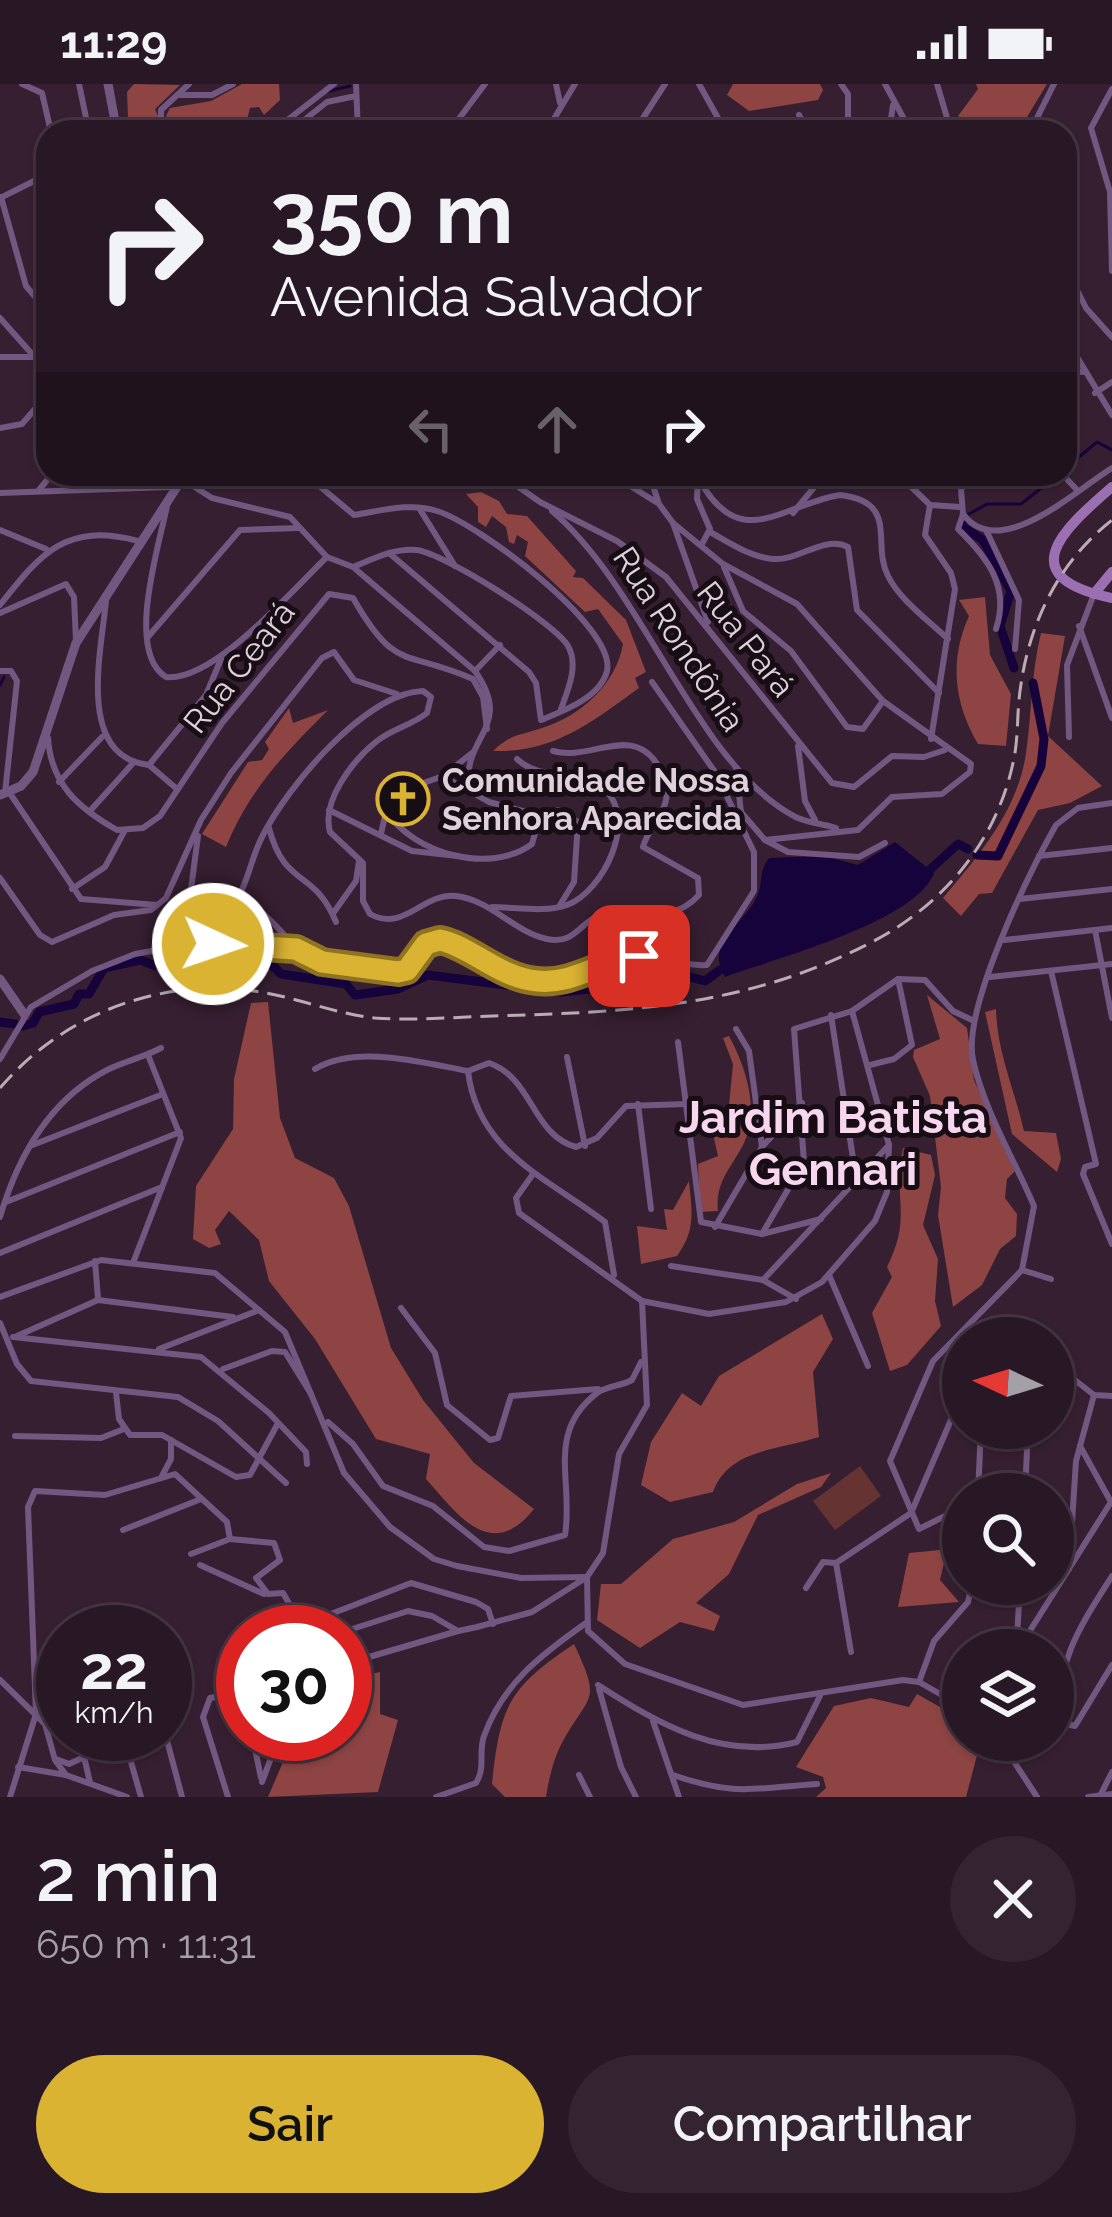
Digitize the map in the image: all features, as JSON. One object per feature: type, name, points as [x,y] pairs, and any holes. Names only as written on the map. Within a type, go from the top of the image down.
[{"type":"main road","points":[[1112,488],[1055,542],[1056,571],[1066,583],[1112,598]]},
{"type":"main road","points":[[1090,593],[1112,572]]},
{"type":"street","points":[[22,84],[42,93],[48,120]]},
{"type":"street","points":[[87,120],[80,85],[91,84]]},
{"type":"street","points":[[108,84],[115,120]]},
{"type":"street","points":[[163,120],[160,116],[189,84]]},
{"type":"street","points":[[176,94],[204,96],[233,84]]},
{"type":"street","points":[[287,120],[333,84]]},
{"type":"street","points":[[356,84],[357,120]]},
{"type":"street","points":[[457,120],[485,84]]},
{"type":"street","points":[[556,84],[560,106]]},
{"type":"street","points":[[552,120],[574,84]]},
{"type":"street","points":[[642,120],[665,84]]},
{"type":"street","points":[[699,84],[719,120]]},
{"type":"street","points":[[841,84],[848,94],[848,120]]},
{"type":"street","points":[[885,84],[904,120]]},
{"type":"street","points":[[937,84],[948,120]]},
{"type":"street","points":[[1036,120],[1054,84]]},
{"type":"street","points":[[1112,89],[1091,128],[1110,192],[1112,271]]},
{"type":"street","points":[[305,120],[327,102],[356,96]]},
{"type":"street","points":[[891,120],[894,101]]},
{"type":"street","points":[[799,115],[802,120]]},
{"type":"street","points":[[36,180],[1,198],[26,286],[36,298]]},
{"type":"street","points":[[1077,290],[1112,337]]},
{"type":"street","points":[[0,318],[35,357]]},
{"type":"street","points":[[0,357],[35,357]]},
{"type":"street","points":[[1077,358],[1112,415]]},
{"type":"street","points":[[1077,373],[1085,372]]},
{"type":"street","points":[[1096,393],[1112,382]]},
{"type":"street","points":[[0,428],[22,424],[36,408]]},
{"type":"street","points":[[987,532],[1018,526],[1112,468]]},
{"type":"street","points":[[38,491],[42,486]]},
{"type":"street","points":[[0,494],[106,486]]},
{"type":"street","points":[[5,793],[33,772],[76,643],[171,486]]},
{"type":"street","points":[[173,486],[146,640],[152,666],[166,677],[194,673],[222,655],[326,557]]},
{"type":"street","points":[[185,486],[212,498],[290,517],[326,557],[352,567],[475,671],[492,703],[487,729],[472,753],[443,776],[401,788],[386,811],[381,834]]},
{"type":"street","points":[[319,486],[354,515],[388,507],[443,513],[512,553],[593,629],[606,654],[605,677],[591,694],[541,720],[536,683],[500,645],[389,553]]},
{"type":"street","name":"Rua Pará","points":[[517,486],[617,541],[657,570],[832,783],[848,788],[892,756],[924,757],[945,750]]},
{"type":"street","points":[[630,486],[659,504]]},
{"type":"street","points":[[653,486],[673,523],[711,632]]},
{"type":"street","points":[[698,486],[697,499],[710,532],[753,554],[777,559],[833,543],[848,547],[857,610],[939,693]]},
{"type":"street","points":[[706,486],[729,515],[790,516],[840,495],[871,508],[883,527],[890,581],[947,639]]},
{"type":"street","points":[[790,516],[815,486]]},
{"type":"street","points":[[910,486],[930,505],[961,511],[987,532],[1019,600],[1015,649]]},
{"type":"street","points":[[964,486],[958,529],[983,556],[1004,597],[997,629]]},
{"type":"street","points":[[1074,486],[1078,490]]},
{"type":"street","name":"Rua Rondônia","points":[[540,502],[609,573],[736,768],[794,817],[843,830]]},
{"type":"street","points":[[930,505],[925,535],[954,580],[931,740]]},
{"type":"street","points":[[419,508],[455,566]]},
{"type":"street","points":[[673,523],[723,564],[797,604],[883,701],[945,750],[968,760],[971,768],[949,790],[892,797],[865,827],[765,840]]},
{"type":"street","points":[[146,640],[240,530],[259,525],[303,528]]},
{"type":"street","points":[[0,530],[47,550]]},
{"type":"street","points":[[702,544],[710,532]]},
{"type":"street","points":[[0,609],[47,550],[89,535],[138,541]]},
{"type":"street","points":[[352,567],[389,553],[426,551],[551,629],[570,648],[572,671],[560,712]]},
{"type":"street","points":[[723,564],[743,611],[791,651],[847,727],[863,729],[883,701]]},
{"type":"street","points":[[0,609],[66,584],[74,597],[71,621],[76,643]]},
{"type":"street","points":[[1069,736],[1065,686],[1090,593]]},
{"type":"street","name":"Rua Ceará","points":[[72,889],[100,873],[124,832],[152,823],[222,723],[329,594],[353,598],[371,631],[398,656],[473,679],[483,697],[487,729]]},
{"type":"street","points":[[57,783],[102,737],[106,599]]},
{"type":"street","points":[[1079,626],[1112,718]]},
{"type":"street","points":[[475,671],[500,645]]},
{"type":"street","points":[[0,878],[40,935],[52,942],[114,915],[144,913],[159,905],[174,886],[201,820],[237,764],[328,654],[340,656],[361,684],[397,694],[423,691],[431,697],[430,708],[376,742],[342,781],[329,809],[327,826],[337,841],[359,857],[366,871],[363,901],[377,918],[398,919],[449,895],[489,907],[540,938],[560,940],[573,938],[604,913],[658,914],[698,896],[693,872],[643,847],[666,801],[665,779],[652,755],[627,743],[572,754],[553,751]]},
{"type":"street","points":[[149,764],[206,695],[222,655]]},
{"type":"street","points":[[0,671],[11,671],[17,681],[5,793],[72,889],[88,902],[159,905]]},
{"type":"street","points":[[152,951],[212,898],[238,898],[252,905],[296,949],[322,962],[398,972],[407,970],[426,944],[440,940],[483,964],[538,981],[578,976],[622,957],[661,956],[706,965],[754,892],[754,852],[716,772],[652,682]]},
{"type":"street","points":[[238,898],[268,824],[308,768],[355,721],[397,694]]},
{"type":"street","points":[[47,729],[57,783],[124,832]]},
{"type":"street","points":[[102,737],[117,754],[149,764],[177,788]]},
{"type":"street","points":[[797,743],[806,801],[816,822]]},
{"type":"street","points":[[468,787],[472,753]]},
{"type":"street","points":[[489,907],[558,908],[576,901],[602,878],[617,812],[597,784],[554,777],[517,759]]},
{"type":"street","points":[[90,811],[134,762]]},
{"type":"street","points":[[736,768],[740,825]]},
{"type":"street","points":[[443,776],[488,802],[531,813],[568,812],[578,822],[574,882],[558,908]]},
{"type":"street","points":[[942,1520],[924,1530],[911,1513],[891,1468],[892,1451],[933,1361],[1022,1270],[1034,1206],[982,1089],[973,1059],[972,1020],[1039,856],[1067,815],[1112,803]]},
{"type":"street","points":[[329,809],[347,822],[424,854],[470,854]]},
{"type":"street","points":[[386,811],[414,842],[496,859],[529,847],[538,824],[531,813]]},
{"type":"street","points":[[707,812],[740,825]]},
{"type":"street","points":[[740,812],[765,840],[788,852],[859,857],[885,843]]},
{"type":"street","points":[[187,916],[201,820]]},
{"type":"street","points":[[337,841],[347,822]]},
{"type":"street","points":[[268,824],[280,864],[315,886],[334,917],[356,881],[359,857]]},
{"type":"street","points":[[1039,856],[1112,848]]},
{"type":"street","points":[[246,884],[252,905]]},
{"type":"street","points":[[1020,899],[1112,889]]},
{"type":"street","points":[[175,928],[179,946]]},
{"type":"street","points":[[1004,940],[1112,928]]},
{"type":"street","points":[[1095,930],[1112,1018]]},
{"type":"street","points":[[281,949],[287,938]]},
{"type":"street","points":[[0,1059],[24,1014],[92,970],[179,946],[296,949]]},
{"type":"street","points":[[990,977],[1112,964]]},
{"type":"street","points":[[1051,970],[1096,1164],[1085,1166],[1083,1174],[1112,1244]]},
{"type":"street","points":[[762,1234],[804,1162],[793,1032],[851,1011],[898,979],[926,980],[952,1011],[972,1020]]},
{"type":"street","points":[[869,1065],[894,1059],[912,1045],[898,979]]},
{"type":"street","points":[[0,980],[24,1014]]},
{"type":"street","points":[[532,1174],[516,1198],[519,1213],[614,1275],[642,1300],[709,1313],[796,1299],[829,1275],[882,1208],[889,1145],[851,1011]]},
{"type":"street","points":[[831,1016],[856,1178]]},
{"type":"street","points":[[736,1030],[749,1051],[762,1147]]},
{"type":"street","points":[[678,1042],[698,1218],[715,1227],[762,1234],[821,1219]]},
{"type":"street","points":[[0,1217],[26,1147],[76,1091],[107,1070],[161,1048]]},
{"type":"street","points":[[133,1263],[180,1132],[148,1055]]},
{"type":"street","points":[[567,1057],[586,1146]]},
{"type":"street","points":[[315,1069],[334,1061],[378,1058],[468,1071],[489,1064],[512,1074],[556,1138],[586,1146]]},
{"type":"street","points":[[468,1071],[494,1139],[532,1174],[605,1222],[614,1275]]},
{"type":"street","points":[[26,1147],[164,1094]]},
{"type":"street","points":[[586,1146],[614,1114],[638,1104],[687,1103]]},
{"type":"street","points":[[715,1227],[762,1147],[802,1103]]},
{"type":"street","points":[[638,1104],[651,1209]]},
{"type":"street","points":[[4,1203],[180,1132]]},
{"type":"street","points":[[763,1280],[889,1145]]},
{"type":"street","points":[[0,1252],[163,1187]]},
{"type":"street","points":[[95,1261],[98,1300]]},
{"type":"street","points":[[0,1297],[95,1261],[215,1273],[261,1309],[292,1345],[354,1490],[390,1527],[434,1559],[494,1575],[587,1577]]},
{"type":"street","points":[[671,1266],[763,1280],[796,1299]]},
{"type":"street","points":[[1022,1270],[1051,1279]]},
{"type":"street","points":[[829,1275],[868,1366]]},
{"type":"street","points":[[9,1338],[98,1300],[233,1317]]},
{"type":"street","points":[[372,1656],[532,1612],[587,1577],[603,1553],[619,1454],[647,1406],[641,1362],[642,1300]]},
{"type":"street","points":[[401,1308],[435,1353],[447,1405],[490,1440],[498,1438],[511,1396],[602,1390],[632,1380],[641,1362]]},
{"type":"street","points":[[156,1350],[261,1309]]},
{"type":"street","points":[[0,1323],[17,1364],[38,1383],[178,1397],[194,1404],[286,1483]]},
{"type":"street","points":[[9,1338],[201,1357],[223,1369],[306,1452],[307,1464]]},
{"type":"street","points":[[223,1369],[272,1351],[285,1352],[314,1397]]},
{"type":"street","points":[[1074,1379],[1094,1395],[1112,1396]]},
{"type":"street","points":[[326,1420],[353,1444],[383,1486],[434,1506],[484,1547],[509,1552],[566,1534],[566,1434],[570,1422],[602,1390]]},
{"type":"street","points":[[116,1393],[124,1429],[130,1435],[171,1439],[236,1477],[250,1475],[277,1425]]},
{"type":"street","points":[[1074,1520],[1080,1446],[1094,1395]]},
{"type":"street","points":[[15,1436],[101,1438],[124,1429]]},
{"type":"street","points":[[160,1478],[171,1459],[171,1439]]},
{"type":"street","points":[[806,1588],[823,1562],[836,1563],[911,1513],[942,1441]]},
{"type":"street","points":[[1074,1563],[1111,1502],[1080,1446]]},
{"type":"street","points":[[10,1797],[36,1714],[30,1497],[40,1488],[105,1495],[160,1478],[181,1477],[227,1522],[230,1539]]},
{"type":"street","points":[[123,1530],[201,1499]]},
{"type":"street","points":[[191,1553],[230,1539],[239,1544],[274,1544],[280,1560],[256,1575],[268,1594]]},
{"type":"street","points":[[836,1563],[851,1652]]},
{"type":"street","points":[[200,1565],[268,1594],[284,1593],[290,1605]]},
{"type":"street","points":[[1112,1576],[1070,1642],[1060,1671],[1060,1722],[1075,1726],[1112,1664]]},
{"type":"street","points":[[587,1577],[586,1624],[611,1656],[716,1698],[754,1706],[890,1681],[919,1682],[942,1695]]},
{"type":"street","points":[[358,1605],[411,1583],[476,1602],[488,1610],[493,1624]]},
{"type":"street","points":[[919,1682],[934,1641],[965,1605]]},
{"type":"street","points":[[1019,1605],[1017,1640],[1022,1645],[1049,1605]]},
{"type":"street","points":[[372,1623],[408,1611],[432,1616],[458,1631]]},
{"type":"street","points":[[436,1797],[464,1789],[480,1778],[483,1739],[524,1670],[586,1624]]},
{"type":"street","points":[[0,1680],[36,1714]]},
{"type":"street","points":[[636,1797],[621,1767],[598,1685],[653,1720],[722,1746],[769,1748],[797,1742],[820,1696]]},
{"type":"street","points":[[216,1697],[210,1698],[203,1717],[216,1759]]},
{"type":"street","points":[[653,1720],[679,1797]]},
{"type":"street","points":[[57,1761],[66,1775]]},
{"type":"street","points":[[85,1761],[90,1783]]},
{"type":"street","points":[[131,1761],[141,1797]]},
{"type":"street","points":[[172,1761],[182,1797]]},
{"type":"street","points":[[217,1761],[228,1797]]},
{"type":"street","points":[[258,1761],[262,1782],[270,1761]]},
{"type":"street","points":[[1014,1761],[1037,1797]]},
{"type":"street","points":[[18,1767],[66,1775],[127,1797]]},
{"type":"street","points":[[1102,1794],[1112,1772]]},
{"type":"street","points":[[579,1775],[590,1797]]},
{"type":"street","points":[[673,1775],[716,1793],[753,1794],[817,1784]]},
{"type":"street","points":[[1088,1797],[1112,1794]]},
{"type":"shaded area","points":[[134,84],[180,85],[155,109],[160,120],[128,118],[127,92]]},
{"type":"shaded area","points":[[242,84],[279,84],[280,100],[264,115],[259,107],[250,108],[247,120],[170,120],[166,116],[170,108],[211,101]]},
{"type":"shaded area","points":[[733,84],[820,84],[823,90],[818,100],[749,111],[727,95]]},
{"type":"shaded area","points":[[976,84],[1047,84],[1025,120],[958,116],[978,89]]},
{"type":"shaded area","points":[[481,492],[499,501],[507,514],[527,516],[576,571],[573,577],[583,578],[626,620],[646,672],[635,678],[639,688],[588,723],[535,747],[493,751],[511,738],[556,723],[583,707],[605,685],[623,644],[598,609],[585,612],[525,556],[528,542],[517,535],[514,544],[509,542],[506,527],[492,516],[486,527],[478,522],[478,507],[466,494]]},
{"type":"shaded area","points":[[985,597],[990,655],[1011,694],[1006,746],[978,744],[959,697],[957,665],[969,616],[959,600]]},
{"type":"shaded area","points":[[1041,633],[1065,636],[1048,736],[1102,786],[1070,803],[1038,810],[992,893],[979,894],[961,916],[943,898],[983,848],[1015,794],[1026,753]]},
{"type":"shaded area","points":[[289,708],[293,723],[328,710],[257,790],[226,847],[202,834],[248,762],[262,760],[269,749],[265,742]]},
{"type":"shaded area","points":[[895,842],[934,873],[922,891],[873,923],[841,937],[725,977],[719,953],[753,904],[769,858],[824,856],[858,865]]},
{"type":"shaded area","points":[[927,995],[967,1028],[974,1080],[1015,1171],[1007,1179],[1005,1198],[1017,1214],[1016,1236],[1000,1249],[982,1285],[953,1307],[938,1215],[941,1187],[930,1096],[913,1057],[914,1050],[940,1039]]},
{"type":"shaded area","points":[[268,1002],[280,1118],[295,1158],[334,1178],[349,1206],[391,1348],[423,1400],[474,1463],[534,1509],[503,1532],[476,1528],[450,1506],[426,1479],[430,1454],[376,1439],[315,1339],[269,1281],[259,1240],[229,1211],[215,1230],[221,1244],[209,1248],[193,1239],[196,1186],[233,1129],[234,1079],[251,1003]]},
{"type":"shaded area","points":[[996,1009],[1024,1131],[1056,1133],[1061,1159],[1057,1172],[1012,1134],[985,1012]]},
{"type":"shaded area","points":[[729,1036],[749,1089],[749,1130],[721,1183],[718,1211],[700,1212],[698,1164],[718,1156],[713,1134],[736,1134],[740,1122],[728,1116],[733,1064],[723,1038]]},
{"type":"shaded area","points":[[903,1148],[931,1155],[935,1175],[923,1225],[938,1259],[935,1301],[941,1326],[907,1365],[890,1371],[872,1313],[892,1277],[887,1267],[901,1220]]},
{"type":"shaded area","points":[[689,1181],[691,1220],[683,1247],[677,1256],[641,1264],[637,1226],[667,1230],[664,1209],[673,1210]]},
{"type":"shaded area","points":[[822,1314],[833,1339],[813,1372],[819,1437],[743,1459],[720,1478],[713,1492],[670,1502],[641,1485],[651,1442],[682,1393],[701,1406],[719,1376]]},
{"type":"shaded area","points":[[860,1466],[881,1496],[835,1530],[813,1501]]},
{"type":"shaded area","points":[[831,1473],[821,1487],[758,1515],[729,1574],[696,1603],[720,1616],[714,1631],[680,1622],[640,1648],[597,1620],[601,1584],[621,1584],[673,1539],[734,1522],[797,1484]]},
{"type":"shaded area","points":[[942,1547],[942,1603],[898,1607],[909,1553]]},
{"type":"shaded area","points":[[574,1644],[588,1677],[589,1697],[557,1754],[546,1797],[505,1797],[492,1784],[504,1717],[521,1687]]},
{"type":"shaded area","points":[[380,1672],[380,1714],[398,1720],[378,1792],[268,1797],[283,1761],[372,1761],[372,1674]]},
{"type":"shaded area","points":[[917,1694],[942,1708],[942,1761],[975,1761],[966,1797],[816,1797],[826,1788],[823,1777],[796,1767],[834,1706],[871,1698],[909,1707]]},
{"type":"waterway","points":[[329,91],[350,86]]},
{"type":"waterway","points":[[1077,459],[1097,442],[1112,450]]},
{"type":"waterway","points":[[969,514],[987,504],[1021,504],[1044,486]]},
{"type":"waterway","points":[[962,520],[963,527],[983,540],[1011,591],[1000,626],[1014,668]]},
{"type":"waterway","points":[[0,685],[4,677]]},
{"type":"waterway","points":[[977,855],[998,856],[1041,766],[1044,739],[1033,683]]},
{"type":"waterway","points":[[922,877],[958,844],[968,849]]},
{"type":"waterway","points":[[23,1026],[33,1023],[39,1012],[74,1004],[79,994],[89,994],[104,968],[140,960],[156,966],[182,949],[261,954],[281,974],[346,984],[355,995],[398,989],[428,975],[562,992],[589,989],[624,972],[673,972],[705,981],[720,970]]},
{"type":"waterway","points":[[0,1022],[15,1024]]},
{"type":"railway","points":[[0,1088],[54,1039],[85,1020],[118,1006],[187,990],[260,992],[390,1019],[592,1012],[733,993],[825,964],[872,942],[922,910],[980,845],[1013,763],[1023,674],[1037,623],[1075,557],[1112,520]]},
{"type":"place","name":"Comunidade Nossa Senhora Aparecida","points":[[403,799]]},
{"type":"district","name":"Jardim Batista Gennari","points":[[833,1143]]},
{"type":"route","points":[[213,944],[296,949],[322,962],[398,972],[407,970],[426,944],[440,940],[451,942],[483,964],[538,981],[578,976],[612,960],[639,956]]}]
